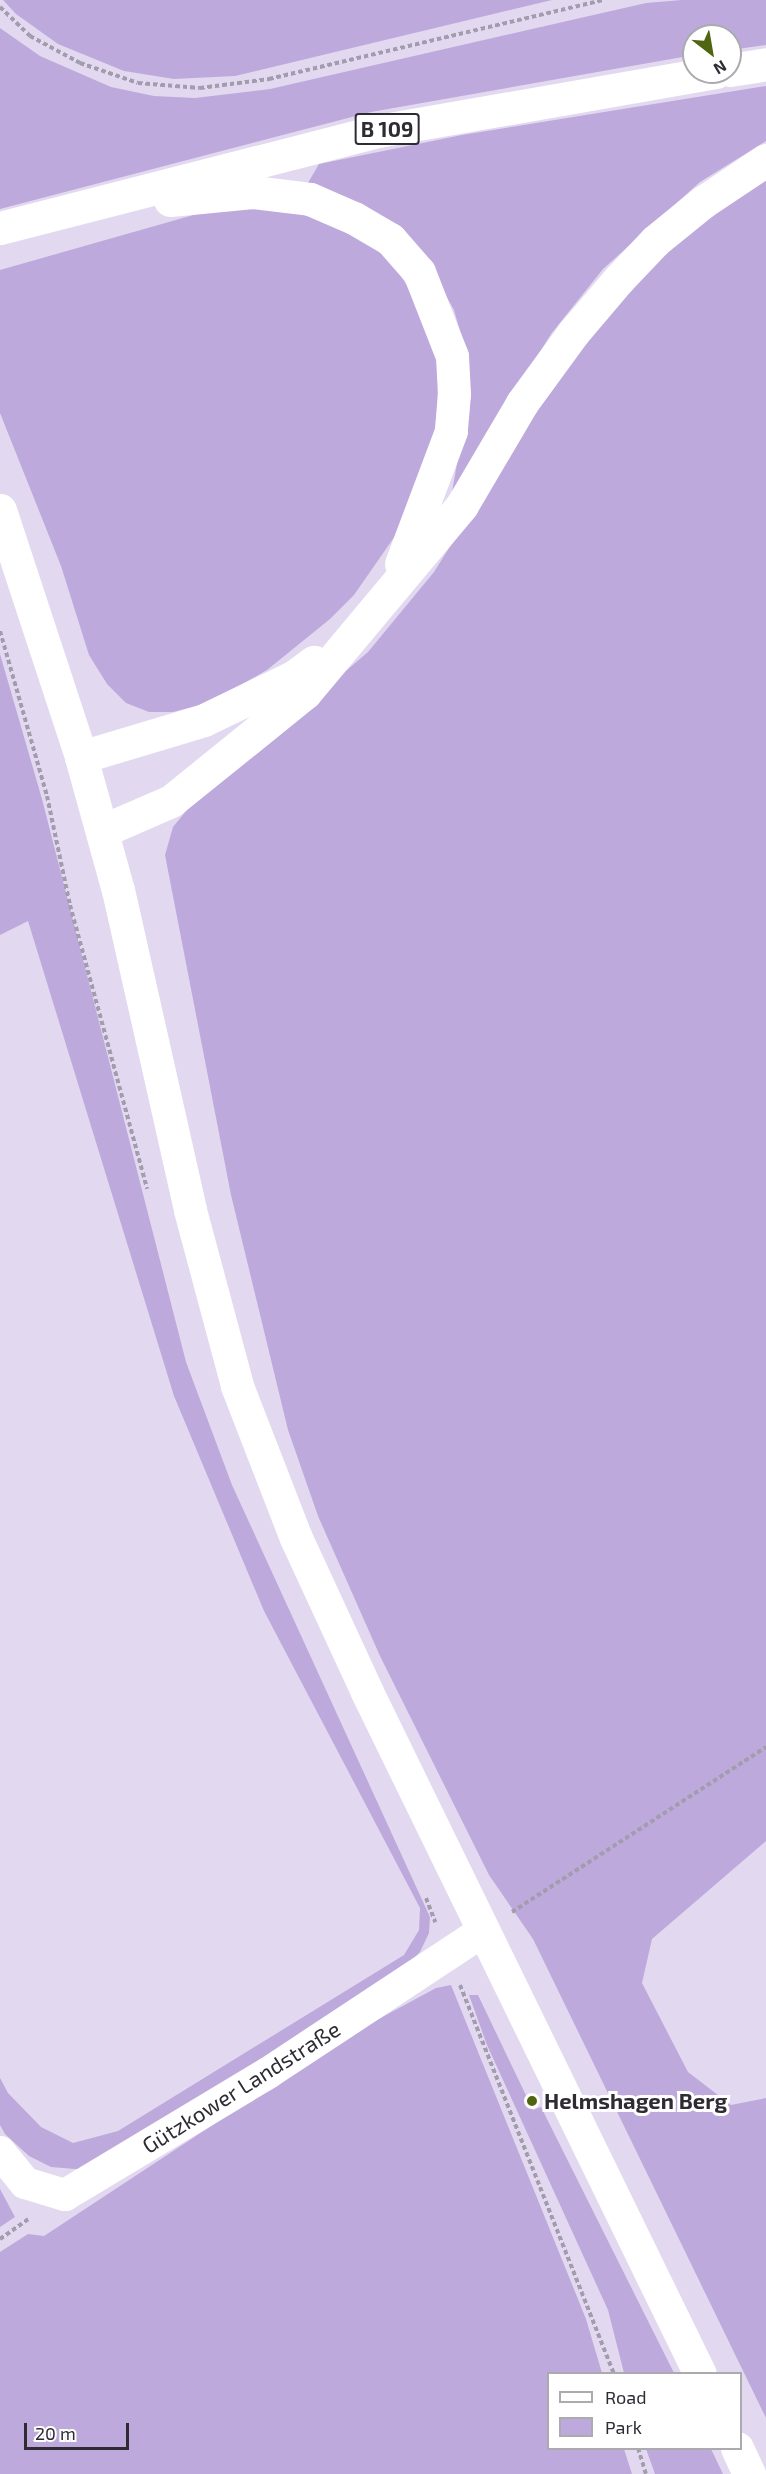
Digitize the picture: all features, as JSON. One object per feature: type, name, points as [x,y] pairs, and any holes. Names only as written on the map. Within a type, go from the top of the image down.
[{"type":"main road","points":[[742,68],[766,64]]},
{"type":"main road","name":"B 109","points":[[0,228],[64,209],[378,131],[682,78]]},
{"type":"main road","points":[[102,831],[171,801],[305,693],[462,505],[522,403],[573,333],[618,279],[703,202],[766,160]]},
{"type":"main road","points":[[64,209],[254,192],[310,199],[354,218],[390,239],[419,272],[452,356],[451,431],[388,592]]},
{"type":"main road","points":[[0,510],[81,757],[102,831],[190,1210],[237,1386],[296,1538],[483,1931],[700,2372]]},
{"type":"main road","points":[[81,757],[204,720],[254,698],[293,677],[354,632]]},
{"type":"main road","points":[[738,2450],[749,2474]]},
{"type":"street","name":"Gützkower Landstraße","points":[[0,2152],[25,2183],[64,2196],[268,2073],[483,1931]]},
{"type":"path","points":[[0,7],[30,36],[80,63],[138,83],[200,87],[269,79],[602,0]]},
{"type":"path","points":[[483,1931],[766,1747]]},
{"type":"path","points":[[422,1887],[614,2372]]},
{"type":"path","points":[[639,2450],[646,2474]]},
{"type":"green space","points":[[3,0],[552,0],[235,76],[174,79],[124,71],[58,44],[16,14]]},
{"type":"green space","points":[[682,0],[766,0],[766,45],[742,48],[742,24],[682,24],[682,57],[371,112],[0,209],[0,28],[40,56],[111,87],[154,96],[195,98],[270,89],[646,3]]},
{"type":"green space","points":[[766,86],[766,141],[700,182],[603,269],[551,334],[451,498],[459,452],[463,342],[454,310],[437,280],[305,188],[319,164],[462,135]]},
{"type":"green space","points":[[766,176],[766,1841],[652,1939],[642,1983],[688,2072],[731,2105],[766,2098],[766,2418],[533,1939],[489,1875],[380,1656],[318,1516],[288,1430],[231,1195],[165,855],[173,827],[195,800],[368,652],[434,572],[534,413],[601,320],[654,260],[709,210]]},
{"type":"green space","points":[[232,204],[283,205],[351,233],[381,253],[400,274],[417,303],[439,366],[436,430],[395,536],[354,595],[330,619],[267,670],[232,690],[200,705],[173,712],[149,712],[126,703],[107,684],[89,655],[61,566],[0,413],[0,270]]},
{"type":"green space","points":[[0,654],[42,799],[186,1362],[232,1485],[430,1917],[429,1933],[420,1952],[402,1970],[87,2170],[51,2167],[29,2156],[5,2134],[0,2125],[0,2078],[8,2093],[41,2127],[73,2143],[118,2131],[404,1955],[419,1930],[420,1908],[264,1611],[174,1396],[28,921],[0,935]]},
{"type":"green space","points":[[451,1985],[586,2319],[602,2372],[547,2372],[547,2450],[624,2450],[632,2474],[0,2474],[0,2252],[28,2234],[44,2236],[351,2034],[436,1988]]},
{"type":"green space","points":[[469,1995],[478,1995],[533,2110],[541,2107],[674,2372],[624,2372],[608,2310],[487,2045]]},
{"type":"green space","points":[[0,2189],[15,2217],[0,2227]]},
{"type":"green space","points":[[646,2450],[711,2450],[723,2474],[655,2474]]},
{"type":"place","name":"Helmshagen Berg","points":[[532,2101]]}]
